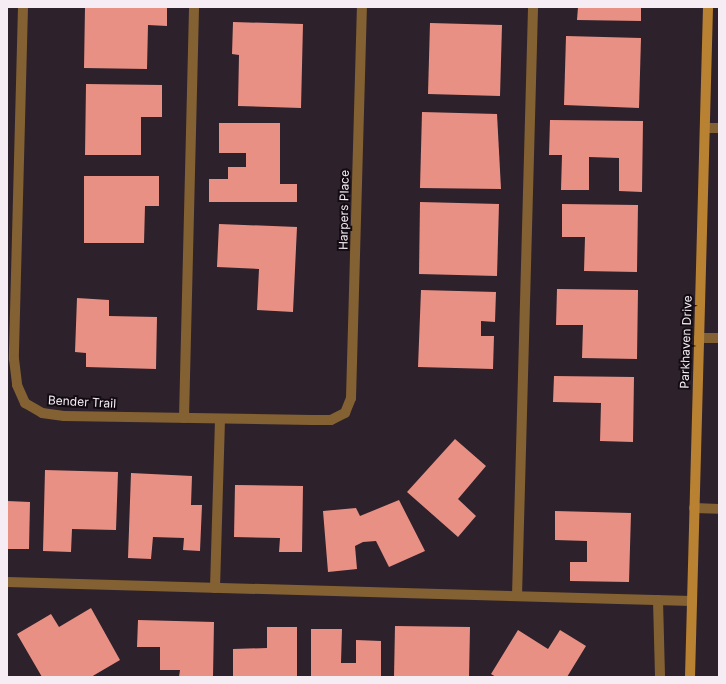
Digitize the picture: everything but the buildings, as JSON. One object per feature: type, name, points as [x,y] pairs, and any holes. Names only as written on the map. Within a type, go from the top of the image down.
[{"type":"street","name":"Bender Trail","points":[[23,7],[14,359],[17,385],[25,403],[42,413],[184,418],[331,420],[345,413]]},
{"type":"street","points":[[184,418],[194,7]]},
{"type":"street","name":"Harpers Place","points":[[345,413],[353,378],[362,7]]},
{"type":"street","points":[[517,596],[533,7]]},
{"type":"street","name":"Parkhaven Drive","points":[[690,677],[708,7]]},
{"type":"street","points":[[705,128],[719,128]]},
{"type":"street","points":[[699,338],[719,338]]},
{"type":"street","points":[[215,588],[220,419]]},
{"type":"street","points":[[694,508],[719,509]]},
{"type":"street","points":[[7,582],[692,601]]},
{"type":"street","points":[[658,600],[660,677]]}]
